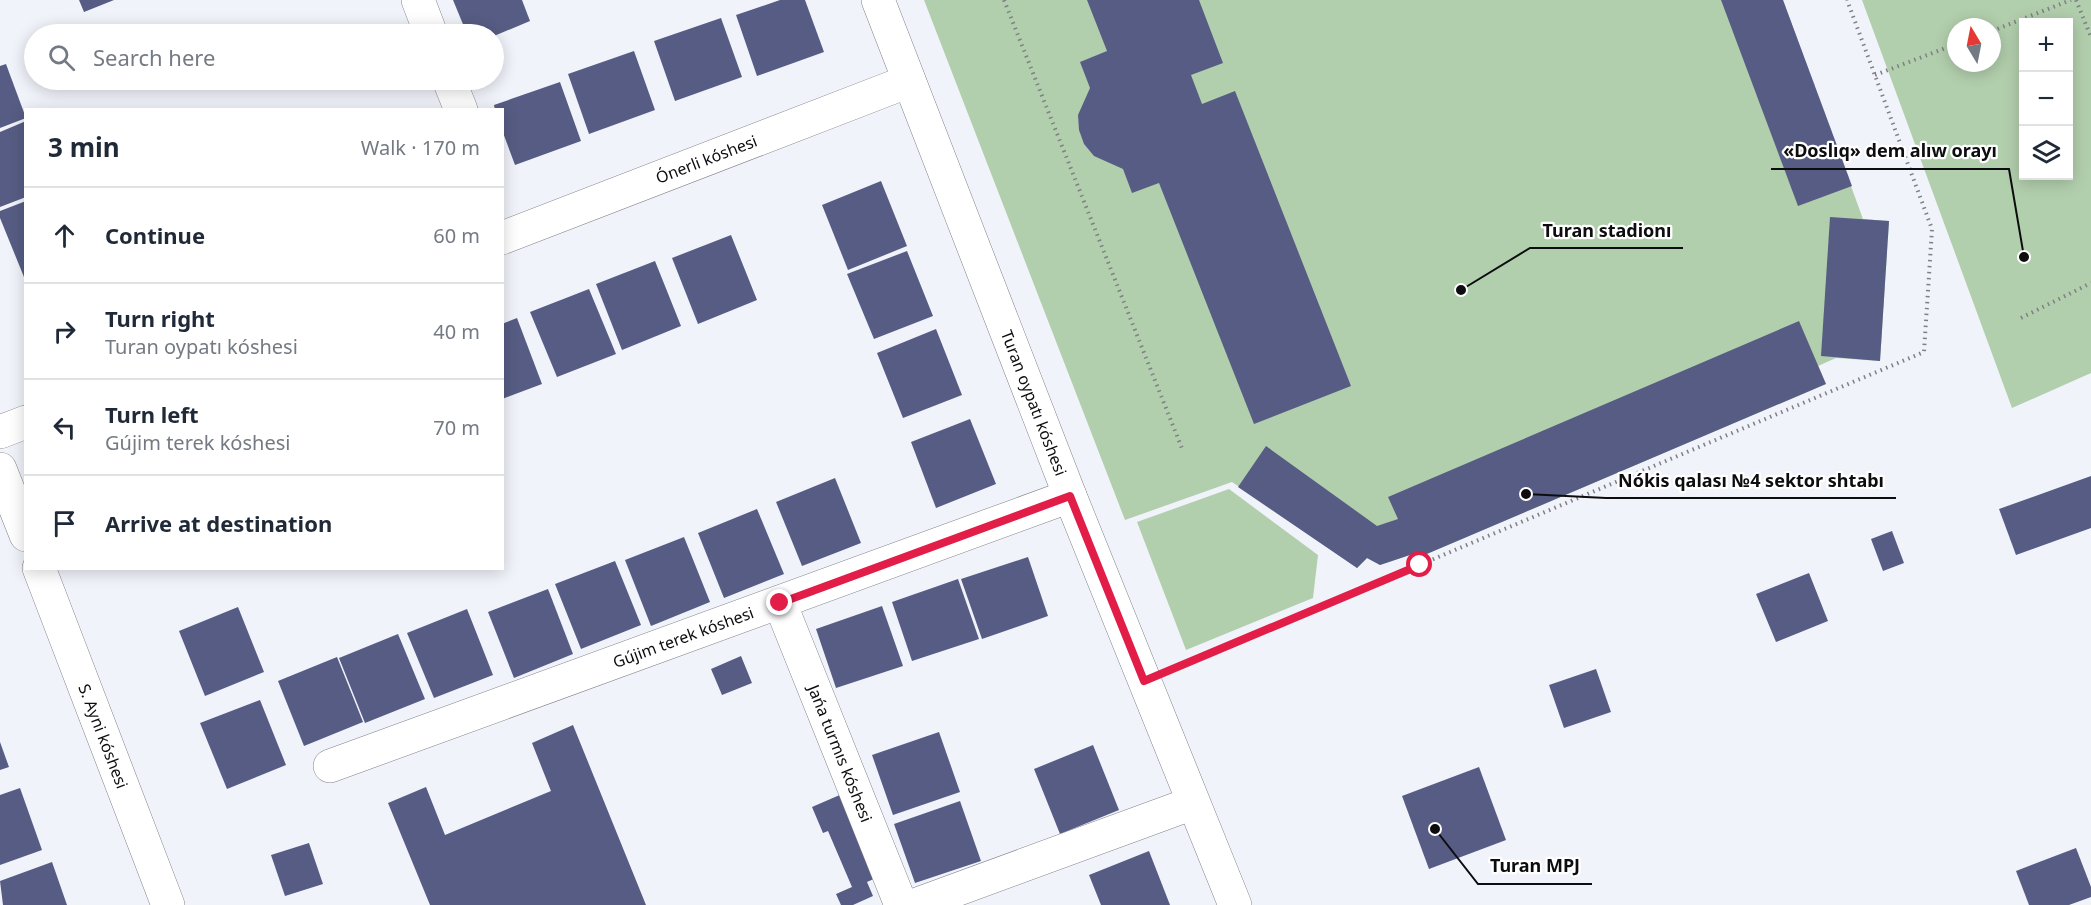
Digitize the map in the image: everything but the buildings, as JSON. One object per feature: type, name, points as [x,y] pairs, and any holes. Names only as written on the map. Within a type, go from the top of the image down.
[{"type":"street","points":[[418,0],[427,24]]},
{"type":"street","name":"Turan oypatı kóshesi","points":[[878,0],[1070,496],[1235,905]]},
{"type":"street","name":"Ónerli kóshesi","points":[[505,230],[909,81]]},
{"type":"street","points":[[453,90],[459,108]]},
{"type":"street","points":[[0,432],[24,423]]},
{"type":"street","points":[[0,469],[24,530]]},
{"type":"street","name":"Gújim terek kóshesi","points":[[330,766],[1070,496]]},
{"type":"street","name":"S. Ayni kóshesi","points":[[40,570],[168,905]]},
{"type":"street","name":"Jańa turmıs kóshesi","points":[[780,603],[901,905]]},
{"type":"street","points":[[915,905],[1193,803]]},
{"type":"path","points":[[1004,0],[1183,451]]},
{"type":"path","points":[[1144,681],[1924,352],[1932,229],[1847,0]]},
{"type":"path","points":[[2001,27],[2071,0]]},
{"type":"path","points":[[2076,0],[2091,37]]},
{"type":"path","points":[[1875,75],[1947,47]]},
{"type":"path","points":[[2021,318],[2091,283]]},
{"type":"green space","points":[[924,0],[1783,0],[1863,219],[1889,221],[1880,361],[1836,358],[1818,366],[1826,384],[1415,559],[1412,554],[1380,565],[1367,558],[1357,568],[1232,482],[1125,520]]},
{"type":"green space","points":[[1862,0],[2091,0],[2091,373],[2012,408]]},
{"type":"green space","points":[[1229,489],[1318,555],[1313,598],[1186,650],[1137,522]]},
{"type":"place","name":"«Doslıq» dem alıw orayı","points":[[2024,257]]},
{"type":"place","name":"Turan stadionı","points":[[1461,290]]},
{"type":"place","name":"Nókis qalası №4 sektor shtabı","points":[[1526,494]]},
{"type":"place","name":"Turan MPJ","points":[[1435,829]]},
{"type":"route","points":[[780,603],[1070,496],[1144,681],[1420,565]]}]
